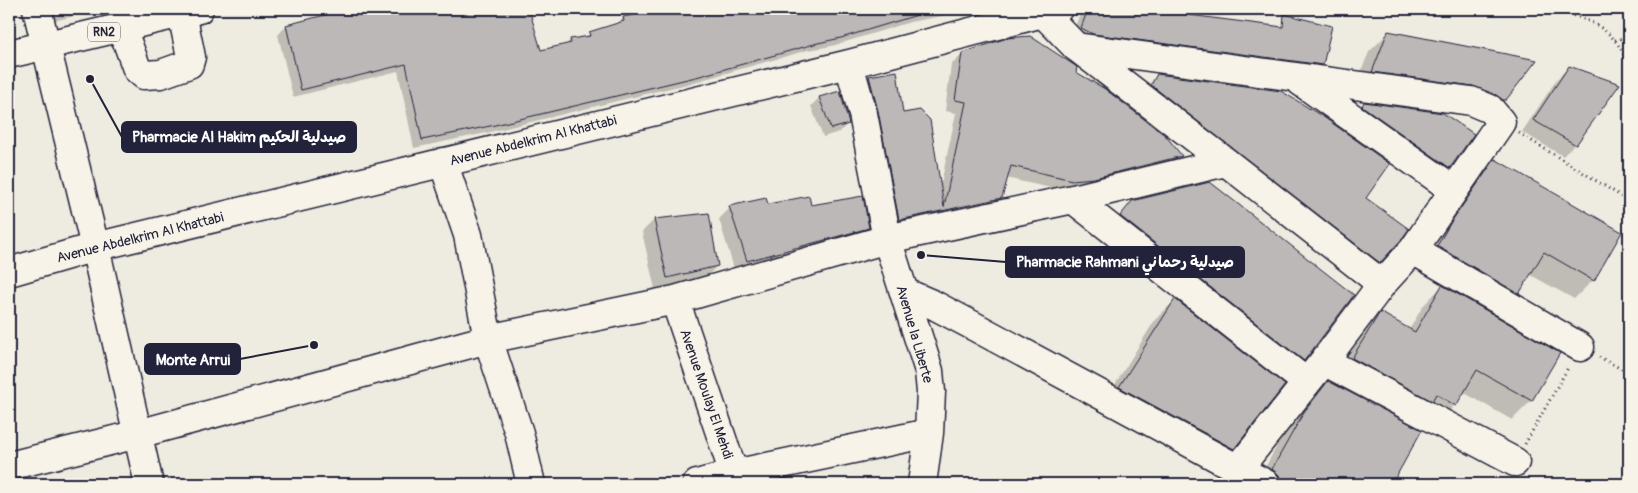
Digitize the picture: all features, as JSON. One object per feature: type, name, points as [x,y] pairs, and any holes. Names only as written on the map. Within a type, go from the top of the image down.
[{"type":"street","points":[[37,9],[95,247],[149,484]]},
{"type":"street","points":[[122,28],[137,69],[144,75],[161,74],[189,64],[191,57],[190,11]]},
{"type":"street","name":"RN2","points":[[9,54],[190,11]]},
{"type":"street","points":[[1051,11],[1076,46],[1382,284]]},
{"type":"street","name":"Avenue Abdelkrim Al Khattabi","points":[[9,272],[95,247],[849,64],[976,20],[1051,11]]},
{"type":"street","points":[[1076,46],[1471,101],[1490,109],[1501,122],[1413,250],[1382,284],[1324,361],[1238,469]]},
{"type":"street","name":"Avenue la Liberte","points":[[849,64],[863,114],[887,240],[929,372],[931,392],[929,433],[922,484]]},
{"type":"street","points":[[1297,78],[1454,190]]},
{"type":"street","points":[[443,162],[468,235],[488,339],[519,433],[531,484]]},
{"type":"street","points":[[9,466],[138,434],[488,339],[675,300],[887,240],[1073,200],[1226,162]]},
{"type":"street","points":[[1073,200],[1306,382]]},
{"type":"street","points":[[1413,250],[1580,347]]},
{"type":"street","points":[[904,292],[968,323],[1266,484]]},
{"type":"street","name":"Avenue Moulay El Mehdi","points":[[675,300],[739,479]]},
{"type":"street","points":[[1324,361],[1515,462]]},
{"type":"street","points":[[697,484],[739,479],[929,433]]},
{"type":"path","points":[[1544,9],[1568,13],[1596,24],[1615,40],[1627,61],[1629,71]]},
{"type":"path","points":[[1568,13],[1570,9]]},
{"type":"path","points":[[1615,40],[1629,36]]},
{"type":"path","points":[[1501,122],[1629,201]]},
{"type":"path","points":[[1515,462],[1580,347],[1629,373]]},
{"type":"shaded area","points":[[1591,9],[1629,9],[1629,17]]},
{"type":"building","points":[[348,9],[529,9],[541,50],[571,43],[570,39],[590,36],[589,32],[624,21],[623,17],[664,9],[923,9],[924,13],[841,38],[700,76],[495,125],[422,140],[406,64],[301,90],[286,25]]},
{"type":"building","points":[[1088,9],[1190,9],[1189,15],[1283,27],[1284,14],[1332,26],[1323,65],[1093,34],[1081,28]]},
{"type":"building","points":[[1388,31],[1537,60],[1506,100],[1503,100],[1496,95],[1473,86],[1372,72]]},
{"type":"building","points":[[1030,36],[1077,67],[1076,72],[1105,89],[1166,136],[1182,156],[1094,178],[1072,180],[1011,166],[1002,198],[899,220],[878,111],[869,76],[897,71],[903,113],[920,110],[930,120],[944,207],[966,102],[955,100],[962,53],[1007,38]]},
{"type":"building","points":[[1569,66],[1620,84],[1576,145],[1533,120]]},
{"type":"building","points":[[1157,74],[1281,91],[1325,118],[1390,164],[1366,198],[1409,229],[1380,263],[1151,85]]},
{"type":"building","points":[[840,91],[849,124],[831,129],[819,97]]},
{"type":"building","points":[[1364,102],[1443,113],[1474,134],[1450,168],[1362,106]]},
{"type":"building","points":[[1495,159],[1622,232],[1594,281],[1544,252],[1519,294],[1437,246],[1451,222]]},
{"type":"building","points":[[1210,182],[1354,295],[1304,361],[1120,216],[1132,201]]},
{"type":"building","points":[[809,196],[811,205],[863,196],[869,228],[747,261],[729,206],[766,198],[768,204]]},
{"type":"building","points":[[709,213],[718,266],[667,278],[654,219]]},
{"type":"building","points":[[1442,285],[1560,353],[1532,401],[1477,370],[1456,406],[1436,394],[1432,401],[1352,358],[1380,312],[1415,332]]},
{"type":"building","points":[[1175,299],[1285,385],[1234,449],[1119,387]]},
{"type":"building","points":[[1328,381],[1422,430],[1392,484],[1282,484],[1279,475],[1272,469],[1304,412]]},
{"type":"place","name":"Pharmacie Al Hakim صيدلية الحكيم","points":[[90,79]]},
{"type":"place","name":"Pharmacie Rahmani صيدلية رحماني","points":[[921,255]]},
{"type":"place","name":"Monte Arrui","points":[[314,345]]}]
